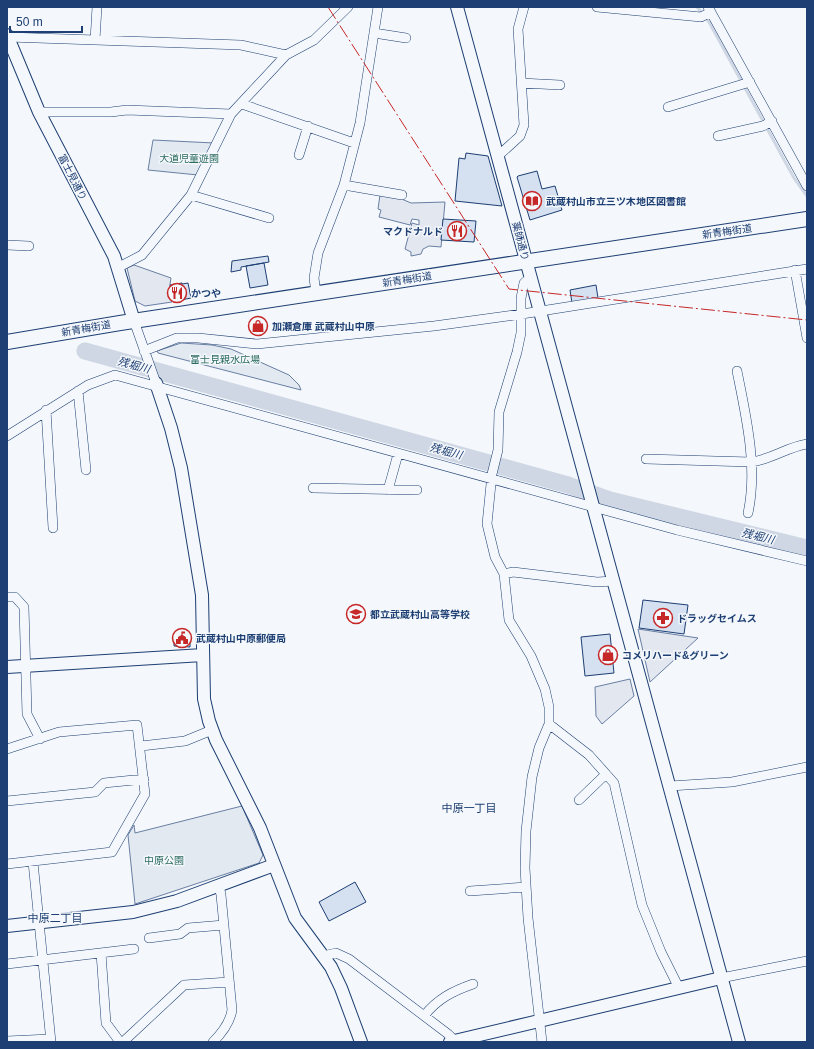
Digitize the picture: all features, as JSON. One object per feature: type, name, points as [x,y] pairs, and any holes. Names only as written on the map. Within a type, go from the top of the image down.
[{"type":"main road","name":"新青梅街道","points":[[7,342],[316,293],[807,219]]},
{"type":"street","points":[[95,40],[97,7]]},
{"type":"street","points":[[119,267],[142,255],[191,195],[231,114],[242,104],[286,55],[314,40],[348,7]]},
{"type":"street","points":[[316,293],[314,278],[318,253],[344,185],[360,122],[378,7]]},
{"type":"street","name":"薬師通り","points":[[457,7],[739,1042]]},
{"type":"street","points":[[498,156],[520,136],[524,125],[518,29],[524,7]]},
{"type":"street","points":[[597,7],[701,17],[710,9],[807,186]]},
{"type":"street","points":[[374,33],[406,38]]},
{"type":"street","points":[[7,36],[241,46],[286,55]]},
{"type":"street","name":"富士見通り","points":[[7,36],[39,112],[119,267],[134,321]]},
{"type":"street","points":[[668,107],[750,82]]},
{"type":"street","points":[[521,83],[560,85]]},
{"type":"street","points":[[242,104],[354,143]]},
{"type":"street","points":[[39,112],[111,112],[127,110],[231,114]]},
{"type":"street","points":[[718,136],[763,126],[772,122]]},
{"type":"street","points":[[299,155],[308,126]]},
{"type":"street","points":[[344,185],[402,195]]},
{"type":"street","points":[[191,195],[269,218]]},
{"type":"street","points":[[7,246],[29,246]]},
{"type":"street","points":[[144,352],[177,338],[198,338],[257,344],[522,314],[807,269]]},
{"type":"street","points":[[795,270],[807,338]]},
{"type":"street","points":[[531,277],[524,284],[521,298],[522,314],[517,352],[499,412],[497,455],[492,477],[487,524],[495,557],[504,574],[509,620],[527,649],[545,689],[549,707],[549,724],[539,748],[532,777],[526,831],[526,887],[542,1042]]},
{"type":"street","points":[[134,321],[171,428],[183,483],[202,595],[204,699],[212,730],[260,828],[295,918],[337,978],[361,1042]]},
{"type":"street","points":[[737,371],[747,426],[751,462],[748,513]]},
{"type":"street","points":[[7,436],[46,410],[88,385],[115,375],[156,385],[398,454],[492,477],[739,546],[807,561]]},
{"type":"street","points":[[78,391],[86,470]]},
{"type":"street","points":[[46,410],[53,528]]},
{"type":"street","points":[[646,459],[751,462],[807,444]]},
{"type":"street","points":[[388,490],[398,454]]},
{"type":"street","points":[[313,488],[417,490]]},
{"type":"street","points":[[504,574],[512,572],[597,582],[614,581]]},
{"type":"street","points":[[7,598],[15,597],[24,607],[27,714],[40,739]]},
{"type":"street","points":[[7,667],[202,655]]},
{"type":"street","points":[[549,724],[589,755],[614,783],[619,799],[642,904],[661,952],[679,988]]},
{"type":"street","points":[[7,749],[59,732],[137,725],[141,746],[145,794],[112,852],[7,864]]},
{"type":"street","points":[[141,746],[185,741],[212,730]]},
{"type":"street","points":[[670,786],[732,782],[807,767]]},
{"type":"street","points":[[579,800],[606,774]]},
{"type":"street","points":[[7,801],[95,792],[104,783],[144,779]]},
{"type":"street","points":[[7,1041],[50,1040],[33,862]]},
{"type":"street","points":[[7,926],[134,912],[177,901],[274,865]]},
{"type":"street","points":[[213,1042],[221,1033],[231,1016],[232,1010],[221,895],[218,885]]},
{"type":"street","points":[[470,891],[526,887]]},
{"type":"street","points":[[149,938],[180,934],[188,928],[224,925]]},
{"type":"street","points":[[7,964],[134,949]]},
{"type":"street","points":[[101,953],[106,1024],[121,1042],[184,985],[229,982]]},
{"type":"street","points":[[323,956],[336,953],[349,959],[451,1036],[453,1042],[721,978],[807,961]]},
{"type":"street","points":[[424,1016],[437,1001],[473,984]]},
{"type":"green space","name":"大道児童遊園","points":[[153,140],[214,143],[198,175],[148,170]]},
{"type":"green space","name":"富士見親水広場","points":[[181,343],[212,345],[231,349],[289,375],[299,385],[301,390],[158,353],[157,351]]},
{"type":"green space","name":"中原公園","points":[[242,806],[263,855],[259,863],[135,904],[128,835],[134,825],[135,833]]},
{"type":"shaded area","points":[[380,195],[397,197],[411,203],[445,202],[441,247],[429,246],[423,249],[421,254],[411,256],[411,252],[405,249],[412,223],[419,225],[419,220],[412,219],[410,225],[379,217],[381,210],[378,209]]},
{"type":"shaded area","points":[[134,265],[171,278],[170,284],[172,302],[145,306],[135,301],[127,268]]},
{"type":"shaded area","points":[[638,629],[698,638],[650,682]]},
{"type":"shaded area","points":[[630,679],[634,696],[602,724],[596,716],[595,687]]},
{"type":"building","points":[[466,153],[488,156],[502,206],[455,201],[459,158],[465,159]]},
{"type":"building","points":[[537,171],[542,189],[555,186],[562,210],[530,220],[517,177]]},
{"type":"building","points":[[443,219],[476,221],[474,242],[441,240]]},
{"type":"building","points":[[268,256],[269,262],[241,267],[241,270],[231,272],[232,261]]},
{"type":"building","points":[[264,263],[268,285],[250,288],[246,266]]},
{"type":"building","points":[[188,283],[191,298],[176,301],[175,294],[172,295],[170,285]]},
{"type":"building","points":[[596,285],[598,298],[572,303],[570,290]]},
{"type":"building","points":[[643,600],[688,605],[684,634],[639,628]]},
{"type":"building","points":[[174,633],[190,633],[190,647],[174,646]]},
{"type":"building","points":[[610,634],[614,673],[585,676],[581,637]]},
{"type":"building","points":[[355,882],[366,902],[329,921],[319,902]]},
{"type":"waterway","points":[[697,7],[709,22],[794,178],[807,196]]},
{"type":"waterway","name":"残堀川","points":[[85,351],[568,485],[610,500],[807,548]]},
{"type":"power","points":[[328,7],[509,289],[807,320]]},
{"type":"place","name":"武蔵村山市立三ツ木地区図書館","points":[[532,201]]},
{"type":"place","name":"マクドナルド","points":[[457,231]]},
{"type":"place","name":"かつや","points":[[177,293]]},
{"type":"place","name":"加瀬倉庫 武蔵村山中原","points":[[258,326]]},
{"type":"place","name":"都立武蔵村山高等学校","points":[[356,614]]},
{"type":"place","name":"ドラッグセイムス","points":[[663,618]]},
{"type":"place","name":"武蔵村山中原郵便局","points":[[182,638]]},
{"type":"place","name":"コメリハード&グリーン","points":[[608,655]]},
{"type":"district","name":"中原一丁目","points":[[469,808]]},
{"type":"district","name":"中原二丁目","points":[[55,918]]}]
